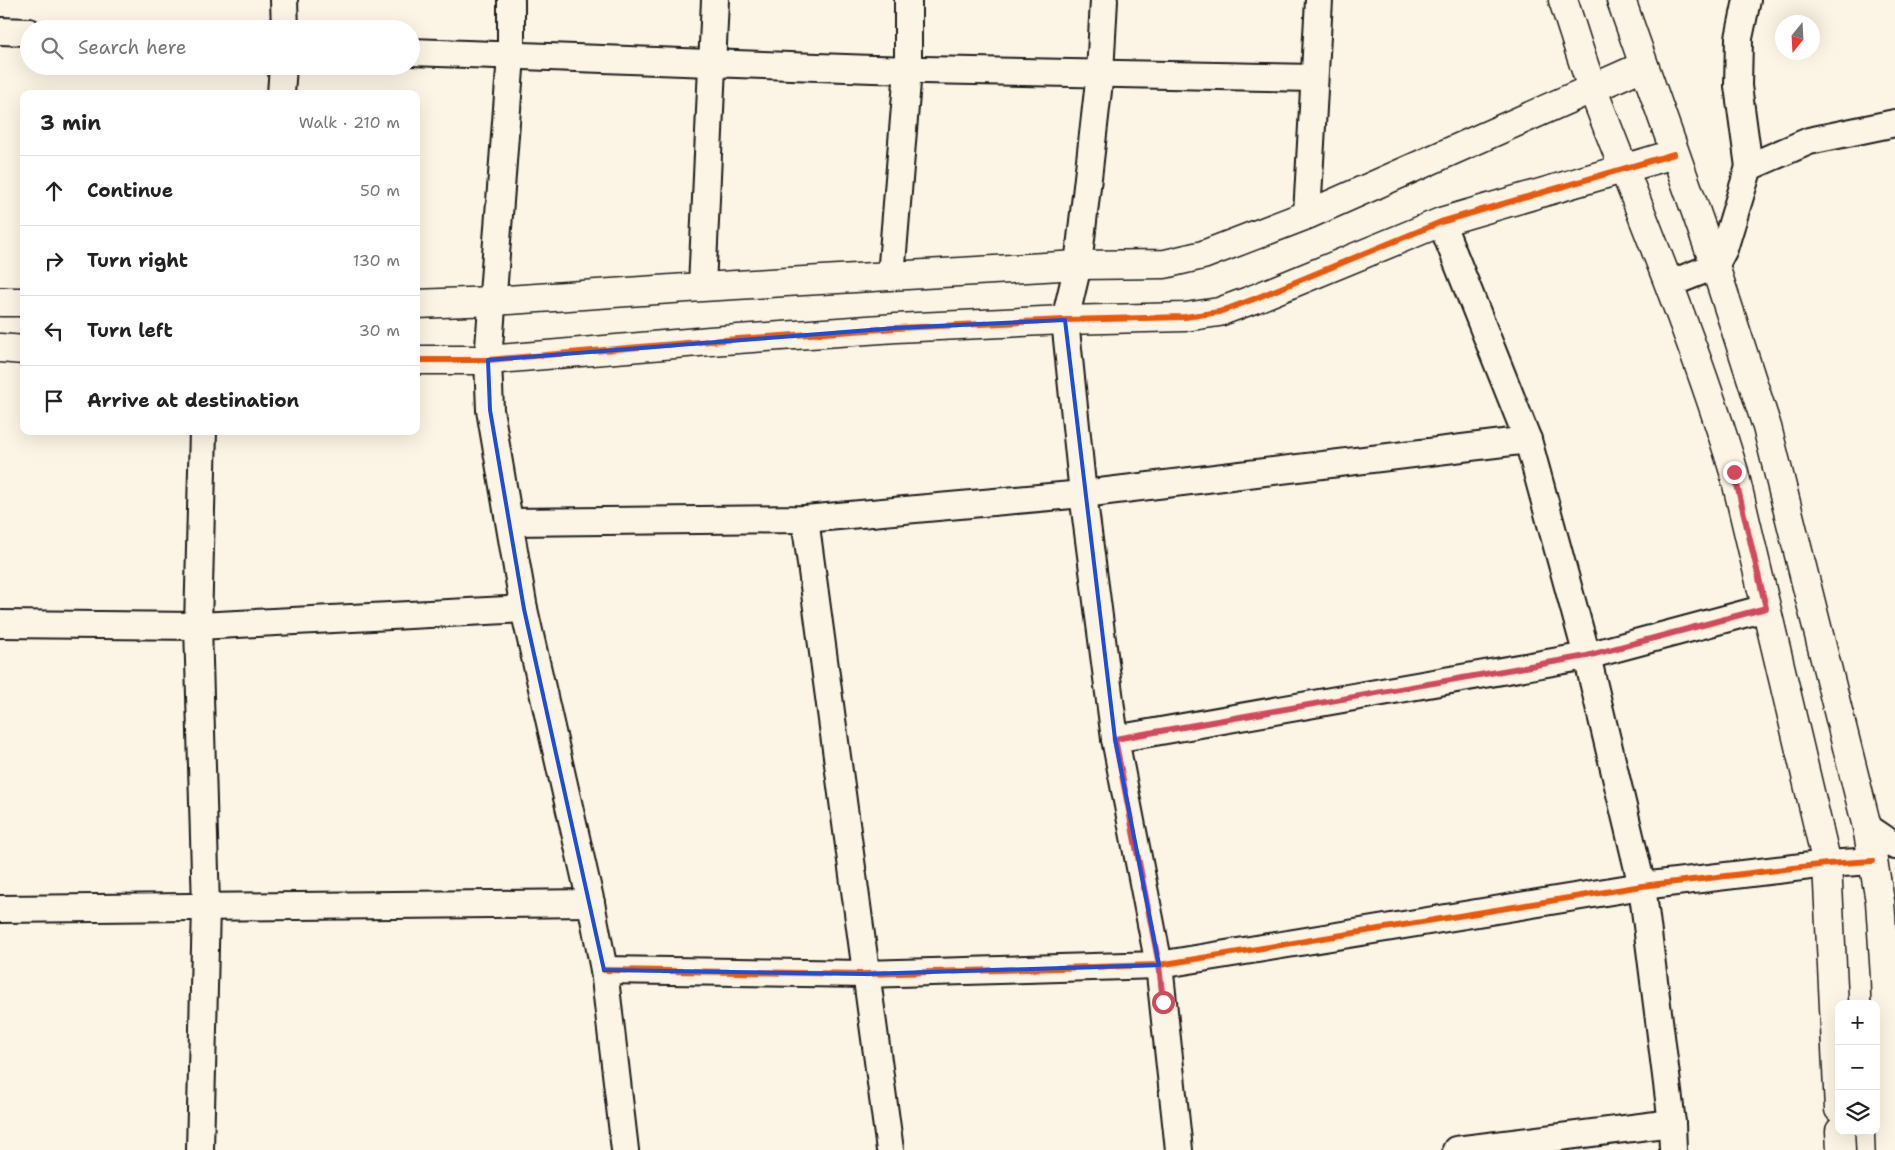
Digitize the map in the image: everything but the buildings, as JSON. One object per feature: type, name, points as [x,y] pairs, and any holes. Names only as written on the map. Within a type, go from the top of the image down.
[{"type":"street","points":[[284,0],[285,20]]},
{"type":"street","points":[[511,0],[511,56],[488,360],[490,410],[524,609],[591,903],[604,970],[625,1150]]},
{"type":"street","points":[[702,287],[715,0]]},
{"type":"street","points":[[890,276],[908,70],[908,0]]},
{"type":"street","points":[[1104,0],[1100,73],[1078,265],[1065,320],[1083,494],[1115,739],[1159,965],[1179,1150]]},
{"type":"street","points":[[1307,214],[1319,0]]},
{"type":"street","points":[[1563,0],[1593,89],[1669,284],[1719,421],[1734,472],[1826,864],[1838,1090]]},
{"type":"street","points":[[1621,0],[1715,266],[1767,427],[1867,827],[1880,901],[1885,977],[1890,1150]]},
{"type":"street","points":[[1669,284],[1715,266],[1724,249],[1749,167],[1738,86],[1739,38],[1747,0]]},
{"type":"street","points":[[0,31],[20,32]]},
{"type":"street","points":[[420,52],[908,70],[1314,78]]},
{"type":"street","points":[[420,304],[1078,265],[1165,264],[1203,255],[1307,214],[1643,66]]},
{"type":"street","points":[[281,90],[283,75]]},
{"type":"street","points":[[1749,167],[1809,141],[1895,123]]},
{"type":"street","points":[[420,360],[488,360],[710,341],[896,328],[1065,320],[1185,317],[1219,312],[1278,290],[1441,222],[1674,154]]},
{"type":"street","points":[[1441,222],[1528,440],[1587,656],[1642,886],[1672,1123],[1673,1150]]},
{"type":"street","points":[[0,302],[20,302]]},
{"type":"street","points":[[0,348],[20,350]]},
{"type":"street","points":[[200,1150],[206,907],[198,626],[203,435]]},
{"type":"street","points":[[510,522],[805,519],[1083,494],[1528,440]]},
{"type":"street","points":[[805,519],[890,1150]]},
{"type":"street","points":[[1115,739],[1587,656],[1766,608]]},
{"type":"street","points":[[0,624],[198,626],[524,609]]},
{"type":"street","points":[[1867,827],[1895,846]]},
{"type":"street","points":[[604,970],[865,974],[1159,965],[1642,886],[1826,864],[1873,861]]},
{"type":"street","points":[[0,909],[591,903]]},
{"type":"street","points":[[1456,1150],[1672,1123]]},
{"type":"street","points":[[1840,1135],[1841,1150]]},
{"type":"highlighted area","points":[[1065,320],[1115,739],[1159,965],[865,974],[604,970],[524,609],[490,410],[488,360],[896,328]]},
{"type":"cycle path","points":[[420,360],[488,360],[710,341],[896,328],[1065,320],[1185,317],[1219,312],[1441,222],[1674,154]]},
{"type":"cycle path","points":[[604,970],[865,974],[1159,965],[1642,886],[1827,864],[1873,861]]},
{"type":"route","points":[[1163,1002],[1159,965],[1115,739],[1587,656],[1766,608],[1734,472]]}]
